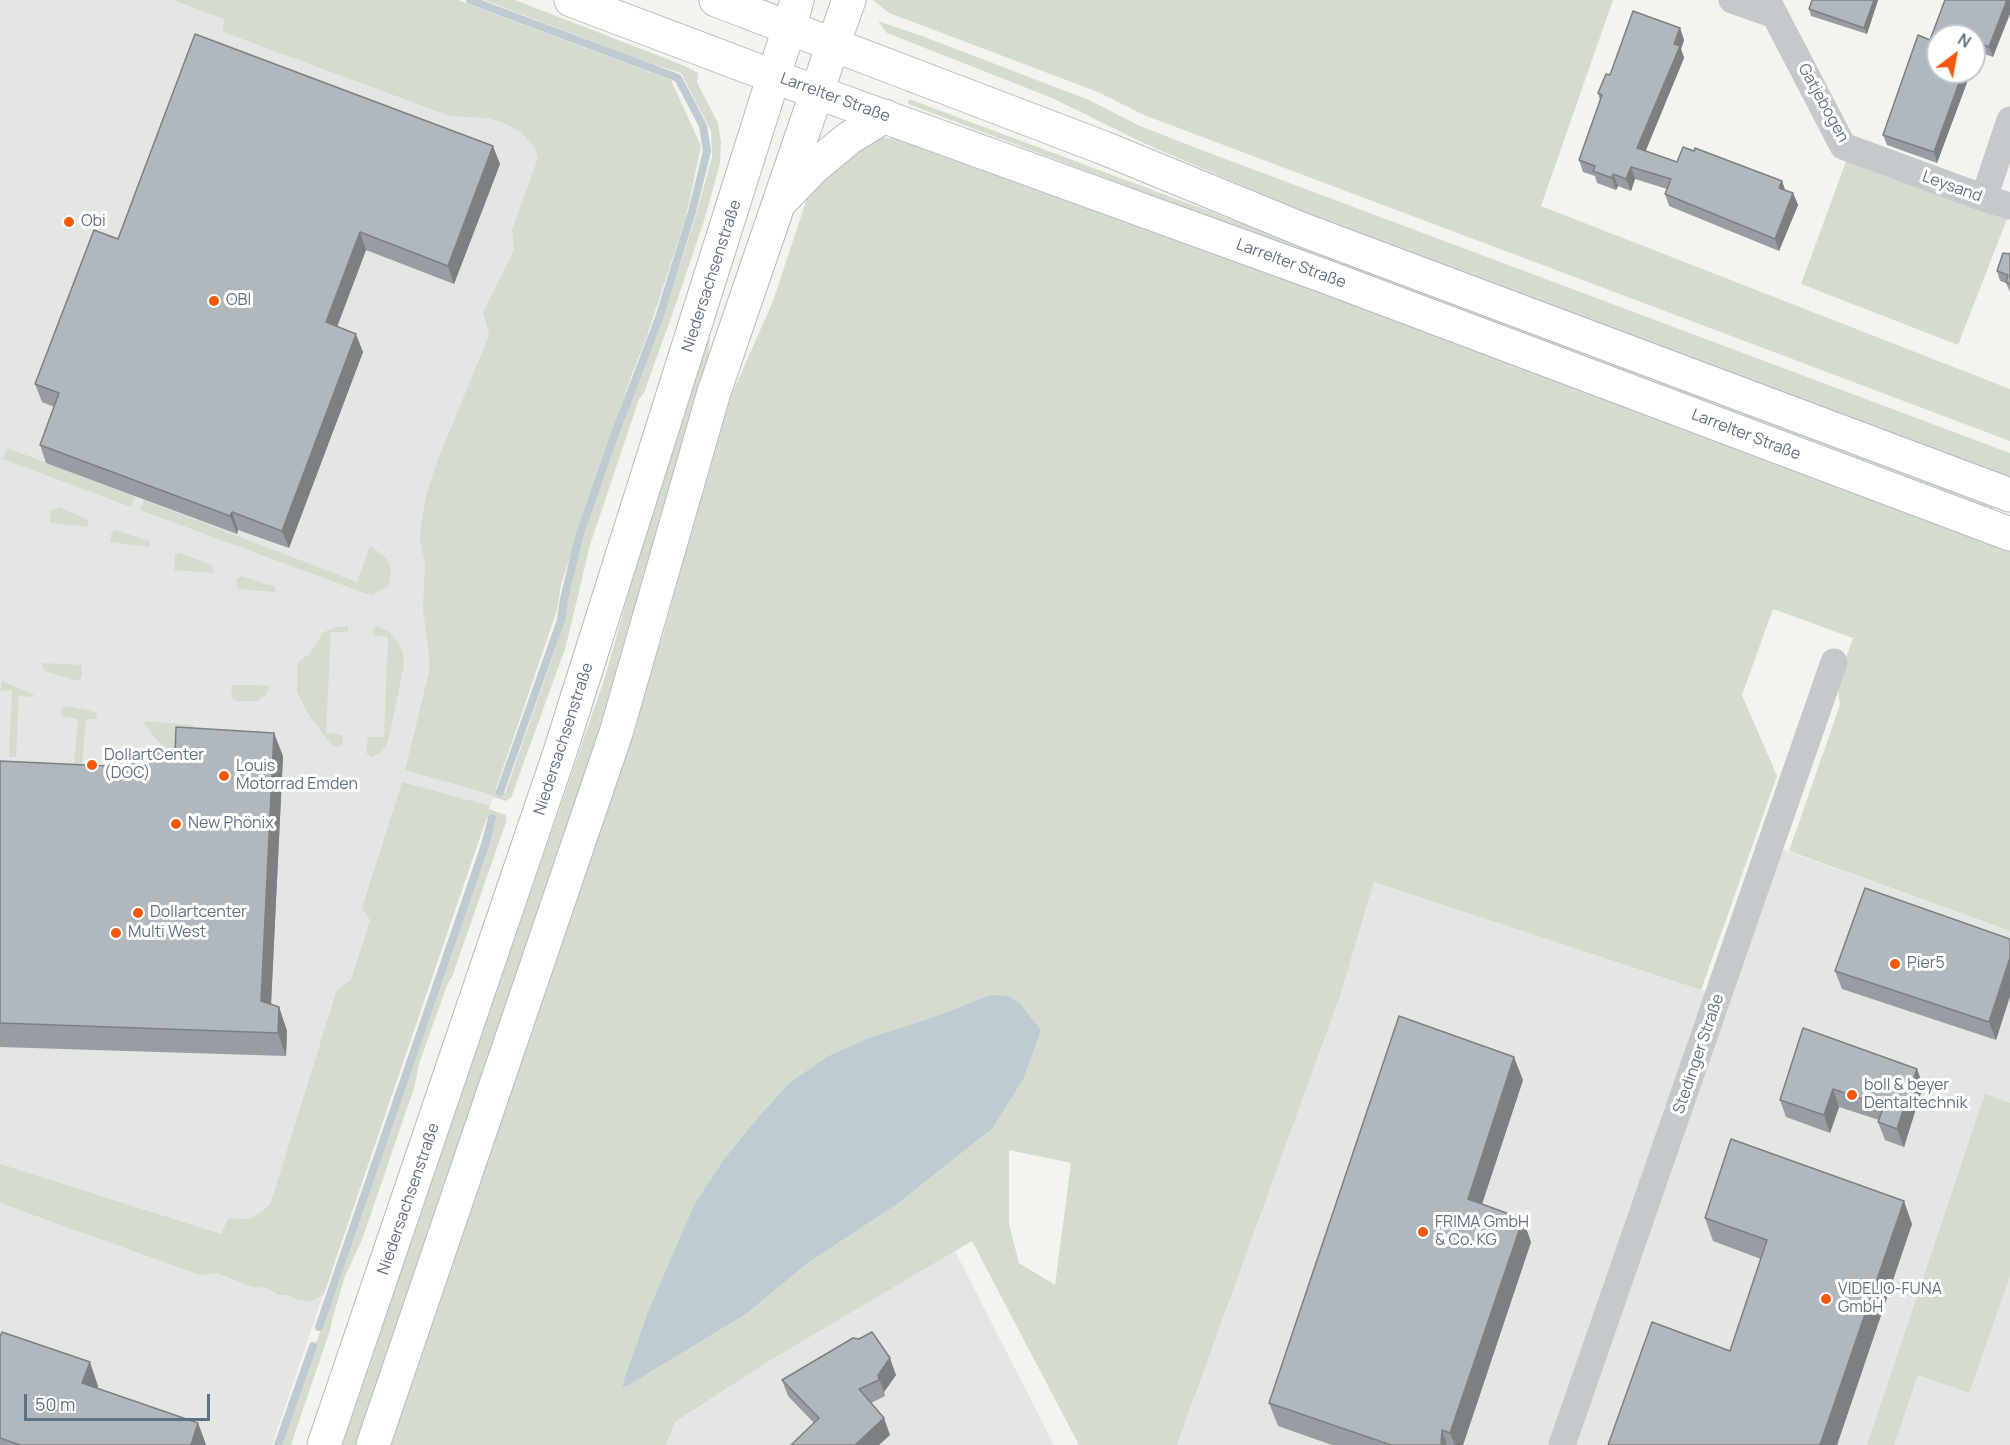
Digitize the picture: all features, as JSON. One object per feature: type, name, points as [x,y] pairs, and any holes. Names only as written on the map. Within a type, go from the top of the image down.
[{"type":"main road","name":"Larrelter Straße","points":[[571,0],[775,77],[1324,276],[2010,534]]},
{"type":"main road","points":[[717,0],[793,14],[832,45],[1104,148],[1306,231],[2010,495]]},
{"type":"main road","points":[[373,1445],[616,733],[714,392],[849,0]]},
{"type":"main road","name":"Niedersachsenstraße","points":[[324,1445],[561,752],[793,14]]},
{"type":"main road","points":[[777,204],[849,138],[885,116]]},
{"type":"street","name":"Gatjebogen","points":[[1732,0],[1771,7],[1843,146],[1894,166]]},
{"type":"street","points":[[1983,198],[2010,120]]},
{"type":"street","name":"Leysand","points":[[1894,166],[2010,206]]},
{"type":"street","name":"Stedinger Straße","points":[[1563,1445],[1834,662]]},
{"type":"shaded area","points":[[0,0],[437,0],[701,146],[686,217],[561,584],[557,610],[272,1445],[0,1445]]},
{"type":"shaded area","points":[[173,0],[458,0],[671,80],[701,146],[686,217],[561,584],[557,610],[495,791],[505,793],[554,653],[564,620],[569,586],[583,538],[627,411],[659,329],[694,222],[712,157],[711,131],[681,73],[484,0],[515,0],[698,73],[697,82],[718,123],[721,143],[720,163],[705,218],[679,295],[644,393],[639,399],[590,545],[566,646],[511,798],[505,801],[493,795],[405,770],[429,672],[423,609],[425,563],[420,542],[427,492],[489,335],[483,312],[514,250],[512,230],[538,158],[534,146],[521,132],[502,122],[486,118],[450,116],[223,32],[224,19]]},
{"type":"shaded area","points":[[873,0],[1613,0],[1541,206],[2010,389],[2010,441],[1144,115],[1098,92],[889,13]]},
{"type":"shaded area","points":[[878,21],[1089,100],[1140,126],[1199,149],[2010,453],[2010,480],[1345,230],[1148,145],[1052,98],[887,33]]},
{"type":"shaded area","points":[[909,99],[1995,505],[1992,511],[908,104]]},
{"type":"shaded area","points":[[879,138],[912,138],[2010,549],[2010,931],[1789,851],[1840,705],[1837,683],[1853,638],[1773,609],[1742,695],[1777,776],[1701,990],[1374,882],[1340,996],[1177,1445],[1079,1445],[972,1241],[766,1363],[675,1422],[666,1445],[388,1445],[630,737],[664,631],[723,414],[773,301],[808,195],[830,165]],"holes":[[[990,995],[1021,1004],[1041,1030],[1024,1078],[993,1128],[896,1205],[808,1263],[746,1314],[626,1387],[622,1386],[695,1203],[724,1159],[789,1083],[828,1056],[868,1038],[928,1019]],[[1009,1150],[1071,1163],[1055,1285],[1019,1263],[1009,1224]]]},
{"type":"shaded area","points":[[1848,156],[2007,219],[1958,345],[1801,284]]},
{"type":"shaded area","points":[[710,339],[708,357],[615,684],[355,1445],[340,1445],[605,677],[657,492],[707,340]]},
{"type":"shaded area","points":[[7,448],[135,496],[131,507],[3,459]]},
{"type":"shaded area","points":[[144,500],[357,582],[370,545],[387,559],[391,570],[388,586],[372,595],[364,593],[140,510]]},
{"type":"shaded area","points":[[59,507],[87,519],[89,527],[50,523],[51,511]]},
{"type":"shaded area","points":[[115,530],[149,541],[151,547],[110,542],[111,534]]},
{"type":"shaded area","points":[[180,553],[209,564],[212,566],[213,573],[174,570],[175,555]]},
{"type":"shaded area","points":[[241,576],[274,586],[276,592],[237,589],[236,580]]},
{"type":"shaded area","points":[[376,625],[389,632],[398,642],[403,653],[404,665],[388,742],[382,751],[372,757],[366,753],[368,737],[384,737],[388,637],[373,635]]},
{"type":"shaded area","points":[[337,627],[348,627],[348,630],[347,632],[331,632],[326,733],[342,735],[343,743],[339,747],[329,742],[308,714],[297,691],[300,660],[310,654],[322,634]]},
{"type":"shaded area","points":[[43,663],[82,665],[82,677],[75,680],[45,671]]},
{"type":"shaded area","points":[[2,681],[34,695],[34,697],[19,696],[16,757],[9,757],[12,691],[0,690]]},
{"type":"shaded area","points":[[232,685],[270,686],[266,695],[258,701],[235,701],[231,698]]},
{"type":"shaded area","points":[[69,706],[94,712],[97,715],[97,719],[86,719],[82,766],[74,766],[78,719],[61,716],[61,708]]},
{"type":"shaded area","points":[[146,721],[193,725],[196,729],[184,753],[166,751],[144,724]]},
{"type":"shaded area","points":[[402,782],[490,806],[489,809],[506,815],[506,822],[419,1064],[415,1085],[362,1240],[345,1276],[330,1330],[291,1445],[281,1445],[496,820],[487,817],[324,1294],[310,1302],[297,1300],[289,1295],[278,1295],[268,1288],[253,1287],[217,1273],[200,1275],[0,1203],[0,1164],[221,1234],[229,1217],[249,1219],[270,1204],[337,989],[351,980],[370,920],[362,908]]},
{"type":"shaded area","points":[[1770,845],[2010,931],[2010,1445],[1177,1445],[1340,996],[1374,882],[1719,996]]},
{"type":"shaded area","points":[[990,995],[1008,996],[1021,1004],[1041,1030],[1024,1078],[993,1128],[896,1205],[808,1263],[746,1314],[626,1387],[622,1386],[648,1312],[695,1203],[724,1159],[789,1083],[828,1056],[868,1038],[928,1019]]},
{"type":"shaded area","points":[[1985,1094],[2010,1103],[2010,1276],[1969,1393],[1918,1375],[1894,1445],[1867,1445]]},
{"type":"shaded area","points":[[955,1251],[1054,1445],[666,1445],[675,1422],[766,1363]]},
{"type":"building","points":[[1812,0],[1874,0],[1864,28],[1809,9]]},
{"type":"building","points":[[1945,0],[2007,0],[1989,47],[1986,46],[1986,24],[1936,24]]},
{"type":"building","points":[[1633,11],[1680,28],[1674,44],[1680,46],[1637,148],[1677,162],[1683,147],[1694,151],[1695,148],[1782,181],[1779,188],[1793,193],[1775,239],[1665,194],[1671,179],[1631,167],[1626,179],[1613,174],[1612,178],[1593,171],[1595,166],[1579,160],[1602,95],[1598,93],[1606,74],[1610,75]]},
{"type":"building","name":"OBI","points":[[195,34],[493,146],[448,266],[360,232],[326,322],[356,334],[282,531],[232,512],[230,516],[40,445],[59,393],[35,384],[94,230],[118,239]]},
{"type":"building","points":[[1918,35],[1926,38],[1926,84],[1959,84],[1934,152],[1883,135]]},
{"type":"building","points":[[2003,253],[2010,253],[2010,284],[2006,282],[2008,275],[1997,271]]},
{"type":"building","name":"Dollartcenter","points":[[176,727],[274,733],[261,1001],[279,1007],[278,1033],[0,1023],[0,761],[128,767],[128,751],[175,754]]},
{"type":"building","points":[[1865,888],[2010,939],[2010,958],[1989,1022],[1835,971]]},
{"type":"building","name":"FRIMA GmbH & Co. KG","points":[[1399,1016],[1514,1057],[1468,1199],[1523,1219],[1450,1433],[1442,1430],[1441,1445],[1391,1445],[1269,1403]]},
{"type":"building","points":[[1803,1028],[1917,1069],[1897,1129],[1878,1122],[1884,1106],[1833,1089],[1824,1115],[1780,1100]]},
{"type":"building","name":"VIDELIO-FUNA GmbH","points":[[1731,1139],[1904,1201],[1820,1445],[1608,1445],[1652,1322],[1730,1351],[1767,1240],[1705,1218]]},
{"type":"building","points":[[2,1332],[90,1362],[82,1383],[198,1423],[191,1445],[20,1445],[0,1438],[0,1337]]},
{"type":"building","points":[[872,1332],[890,1358],[878,1375],[879,1380],[859,1389],[884,1418],[855,1445],[791,1445],[819,1418],[782,1380],[853,1338],[859,1339]]},
{"type":"waterway","points":[[470,0],[678,78],[703,126],[707,151],[692,212],[659,318],[579,537],[561,620],[500,792]]},
{"type":"waterway","points":[[319,1327],[485,845],[492,818]]},
{"type":"waterway","points":[[278,1445],[313,1346]]},
{"type":"place","name":"Obi","points":[[69,222]]},
{"type":"place","name":"OBI","points":[[214,301]]},
{"type":"place","name":"DollartCenter (DOC)","points":[[92,765]]},
{"type":"place","name":"Louis Motorrad Emden","points":[[224,776]]},
{"type":"place","name":"New Phönix","points":[[176,824]]},
{"type":"place","name":"Dollartcenter","points":[[138,913]]},
{"type":"place","name":"Multi West","points":[[116,933]]},
{"type":"place","name":"Pier5","points":[[1895,964]]},
{"type":"place","name":"boll & beyer Dentaltechnik","points":[[1852,1095]]},
{"type":"place","name":"FRIMA GmbH & Co. KG","points":[[1423,1232]]},
{"type":"place","name":"VIDELIO-FUNA GmbH","points":[[1826,1299]]}]
